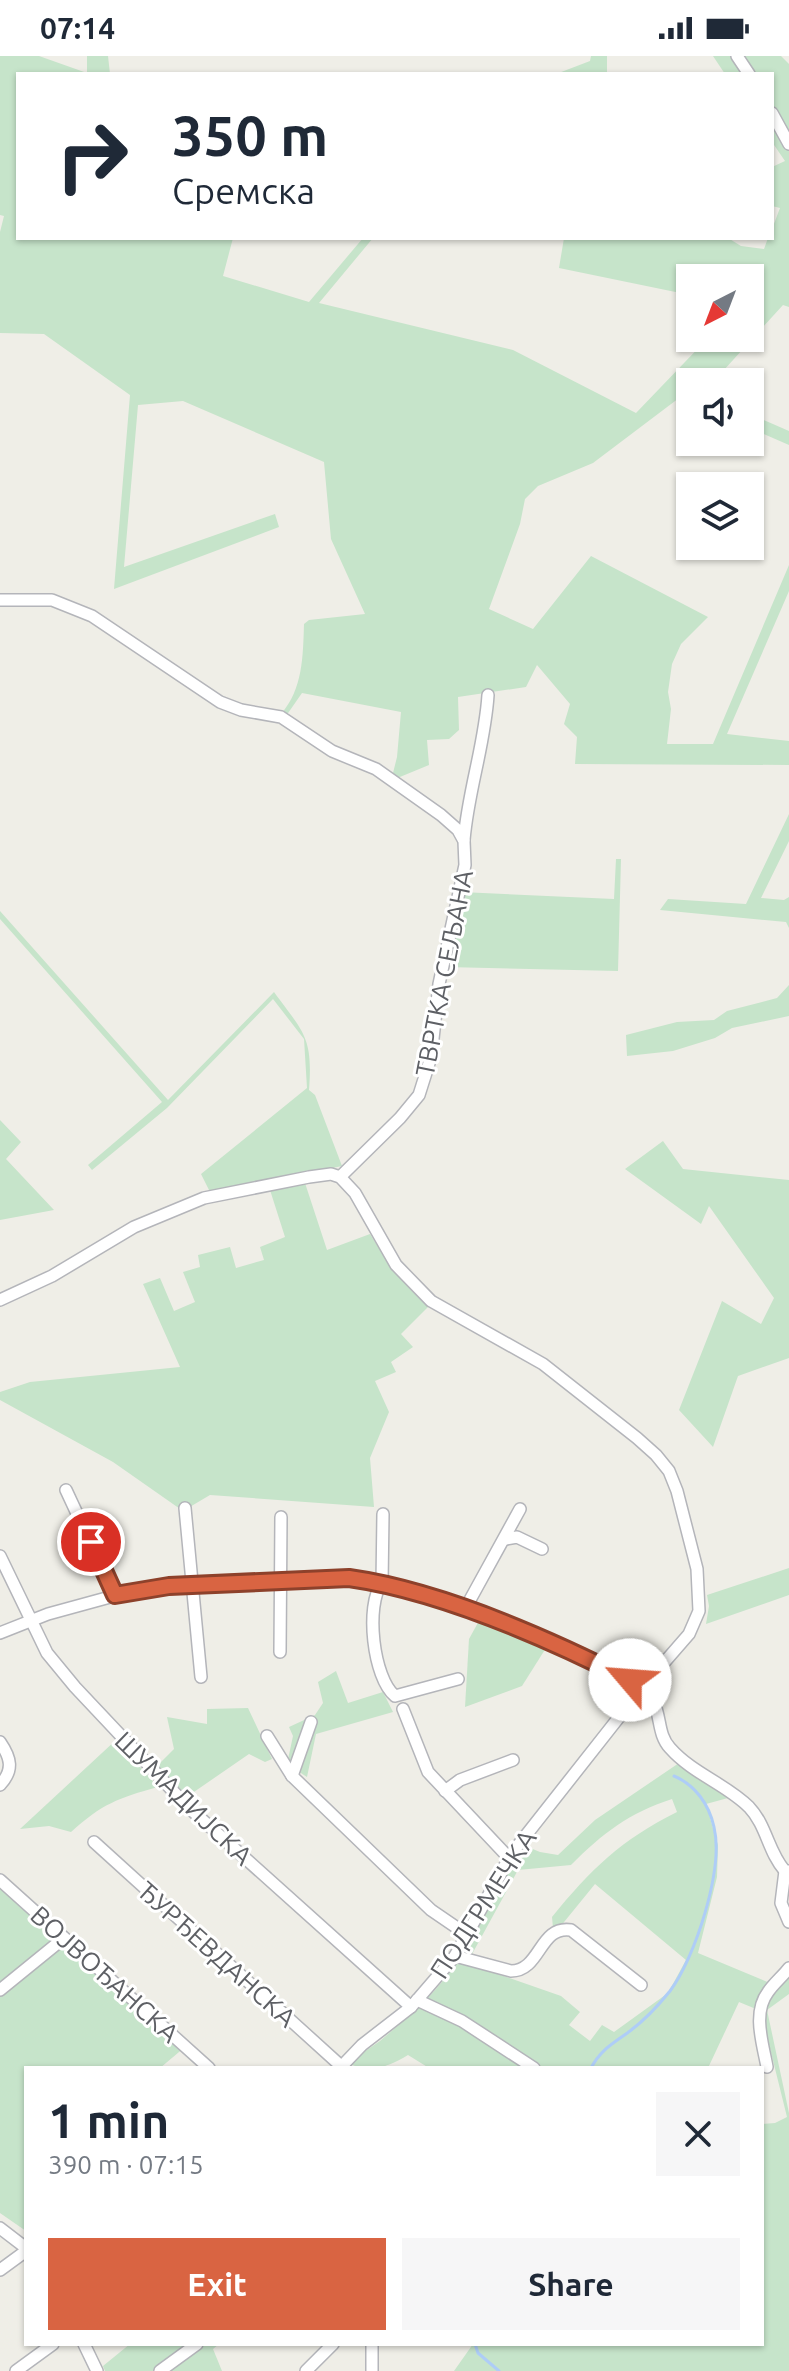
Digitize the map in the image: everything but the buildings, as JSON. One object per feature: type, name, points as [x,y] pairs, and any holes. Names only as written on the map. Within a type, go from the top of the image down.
[{"type":"street","points":[[774,117],[789,144]]},
{"type":"street","name":"ТВРТКА СЕЉАНА","points":[[0,600],[52,600],[92,616],[220,702],[241,710],[281,717],[332,751],[376,769],[458,830],[464,841],[465,865],[439,984],[427,1072],[413,1104],[340,1177]]},
{"type":"street","points":[[464,841],[488,695]]},
{"type":"street","points":[[0,1300],[52,1276],[134,1227],[204,1198],[309,1177],[331,1174],[340,1177]]},
{"type":"street","name":"ПОДГРМЕЧКА","points":[[340,1177],[355,1193],[396,1265],[431,1301],[543,1364],[656,1455],[669,1471],[677,1491],[697,1569],[699,1611],[689,1634],[642,1688],[509,1858],[469,1936],[455,1956],[414,2003],[341,2066]]},
{"type":"street","points":[[66,1490],[115,1595]]},
{"type":"street","points":[[185,1508],[201,1677]]},
{"type":"street","points":[[465,1609],[520,1509]]},
{"type":"street","points":[[383,1514],[382,1583],[376,1591],[373,1634],[382,1680],[395,1696],[458,1679]]},
{"type":"street","points":[[280,1652],[281,1517]]},
{"type":"street","points":[[506,1539],[517,1537],[542,1549]]},
{"type":"street","name":"ШУМАДИЈСКА","points":[[0,1556],[47,1653],[188,1807],[414,2003],[462,2021],[531,2066]]},
{"type":"street","points":[[0,1633],[115,1595],[143,1588],[191,1585],[349,1578],[382,1583],[465,1609],[596,1662],[642,1688],[653,1702],[658,1725],[669,1747],[692,1770],[738,1797],[768,1838],[773,1858],[787,1871],[781,1903],[789,1922]]},
{"type":"street","points":[[403,1709],[428,1772],[509,1858]]},
{"type":"street","points":[[292,1776],[311,1722]]},
{"type":"street","points":[[267,1736],[292,1776],[431,1910],[469,1936]]},
{"type":"street","points":[[0,1742],[11,1768],[0,1785]]},
{"type":"street","points":[[445,1791],[460,1780],[513,1760]]},
{"type":"street","name":"ЂУРЂЕВДАНСКА","points":[[94,1842],[339,2066]]},
{"type":"street","name":"ВОЈВОЂАНСКА","points":[[0,1880],[207,2066]]},
{"type":"street","points":[[455,1956],[519,1971],[527,1967],[550,1934],[562,1929],[571,1930],[641,1985]]},
{"type":"street","points":[[0,1990],[64,1938]]},
{"type":"street","points":[[767,2067],[759,2023],[761,2005],[766,1994],[789,1968]]},
{"type":"street","points":[[0,2228],[24,2248]]},
{"type":"street","points":[[0,2270],[24,2252]]},
{"type":"street","points":[[16,2371],[50,2346]]},
{"type":"street","points":[[85,2346],[97,2371]]},
{"type":"street","points":[[160,2371],[194,2346]]},
{"type":"street","points":[[306,2371],[331,2346]]},
{"type":"street","points":[[372,2346],[372,2371]]},
{"type":"green space","points":[[0,56],[39,56],[84,72],[16,72],[16,240],[232,240],[223,276],[309,302],[361,240],[371,240],[319,303],[513,350],[636,413],[676,371],[676,400],[593,463],[538,486],[525,499],[520,524],[489,609],[533,629],[591,556],[708,617],[681,644],[672,664],[667,744],[713,744],[789,565],[789,591],[727,734],[789,741],[789,765],[575,764],[577,737],[564,724],[570,704],[537,665],[526,687],[458,697],[459,730],[449,739],[427,740],[429,765],[395,779],[392,777],[401,712],[302,693],[286,716],[281,714],[298,683],[304,624],[309,620],[365,614],[331,539],[324,462],[183,401],[138,405],[124,567],[275,514],[279,527],[114,589],[130,395],[44,334],[0,333],[0,232],[4,216],[0,215]]},
{"type":"green space","points":[[87,56],[108,56],[110,72],[87,72]]},
{"type":"green space","points":[[591,56],[607,56],[607,72],[561,72],[590,61]]},
{"type":"green space","points":[[713,56],[781,56],[789,64],[789,307],[783,305],[764,326],[764,264],[676,264],[676,292],[559,268],[564,240],[731,240],[741,246],[764,249],[767,240],[774,240],[774,224],[780,208],[774,206],[774,166],[785,161],[774,145],[774,72],[724,72]]},
{"type":"green space","points":[[695,352],[740,352],[726,368],[679,368]]},
{"type":"green space","points":[[764,420],[789,431],[789,445],[764,434]]},
{"type":"green space","points":[[789,814],[789,841],[761,898],[784,900],[789,897],[789,928],[786,922],[660,910],[668,899],[746,904]]},
{"type":"green space","points":[[616,859],[621,859],[618,971],[446,967],[461,892],[614,899]]},
{"type":"green space","points":[[0,911],[168,1100],[274,992],[304,1036],[308,1047],[309,1090],[315,1095],[342,1166],[211,1194],[201,1174],[307,1088],[304,1039],[273,999],[167,1108],[92,1170],[88,1165],[162,1102],[0,919]]},
{"type":"green space","points":[[789,985],[789,1016],[732,1028],[715,1038],[673,1051],[627,1056],[626,1035],[677,1022],[714,1020],[727,1011],[777,998]]},
{"type":"green space","points":[[0,1120],[21,1142],[6,1159],[54,1210],[0,1220]]},
{"type":"green space","points":[[663,1141],[683,1169],[789,1180],[789,1358],[738,1376],[713,1447],[679,1410],[722,1301],[761,1324],[774,1298],[709,1206],[701,1224],[625,1169]]},
{"type":"green space","points":[[305,1183],[327,1250],[370,1234],[396,1273],[428,1307],[401,1334],[413,1347],[391,1362],[396,1372],[375,1381],[389,1412],[370,1458],[374,1507],[210,1495],[183,1511],[113,1462],[0,1400],[0,1392],[30,1382],[180,1367],[143,1284],[160,1278],[174,1311],[195,1302],[183,1272],[200,1267],[198,1255],[230,1247],[236,1268],[264,1260],[260,1247],[285,1237],[270,1190]]},
{"type":"green space","points":[[789,1568],[789,1595],[706,1624],[707,1595]]},
{"type":"green space","points":[[480,1619],[546,1648],[522,1686],[465,1707],[469,1639]]},
{"type":"green space","points":[[336,1671],[348,1703],[383,1692],[393,1712],[316,1734],[307,1777],[287,1764],[293,1736],[289,1727],[315,1715],[323,1703],[318,1682]]},
{"type":"green space","points":[[248,1708],[272,1759],[265,1762],[249,1754],[191,1794],[175,1787],[155,1768],[174,1749],[167,1717],[207,1724],[207,1709]]},
{"type":"green space","points":[[116,1740],[158,1787],[111,1803],[71,1832],[49,1826],[20,1829]]},
{"type":"green space","points":[[679,1763],[728,1798],[706,1804],[718,1845],[717,1877],[698,1953],[770,1983],[756,2009],[739,2002],[709,2066],[426,2066],[408,2055],[383,2066],[350,2064],[422,2004],[458,1960],[561,1996],[580,2012],[569,2025],[590,2041],[602,2025],[614,2032],[668,1993],[686,1960],[595,1884],[560,1927],[553,1928],[552,1917],[608,1857],[639,1833],[677,1812],[672,1799],[617,1825],[571,1865],[518,1870],[471,1956],[462,1954],[523,1845],[558,1855],[595,1820]]},
{"type":"green space","points":[[0,1885],[185,2047],[162,2066],[24,2066],[24,2230],[0,2213]]},
{"type":"green space","points":[[789,1975],[789,1994],[767,2010],[789,2113],[789,2371],[454,2371],[472,2346],[764,2346],[764,2124],[787,2117],[761,2012],[765,2000]]},
{"type":"green space","points":[[128,2346],[217,2346],[213,2349],[222,2371],[105,2371],[103,2366]]},
{"type":"waterway","points":[[592,2066],[604,2051],[641,2022],[670,1991],[689,1957],[705,1912],[715,1866],[714,1827],[700,1796],[674,1776]]},
{"type":"waterway","points":[[476,2346],[478,2353],[499,2371]]},
{"type":"route","points":[[91,1542],[115,1595],[169,1586],[349,1578],[375,1581],[459,1606],[596,1662],[630,1680]]}]
